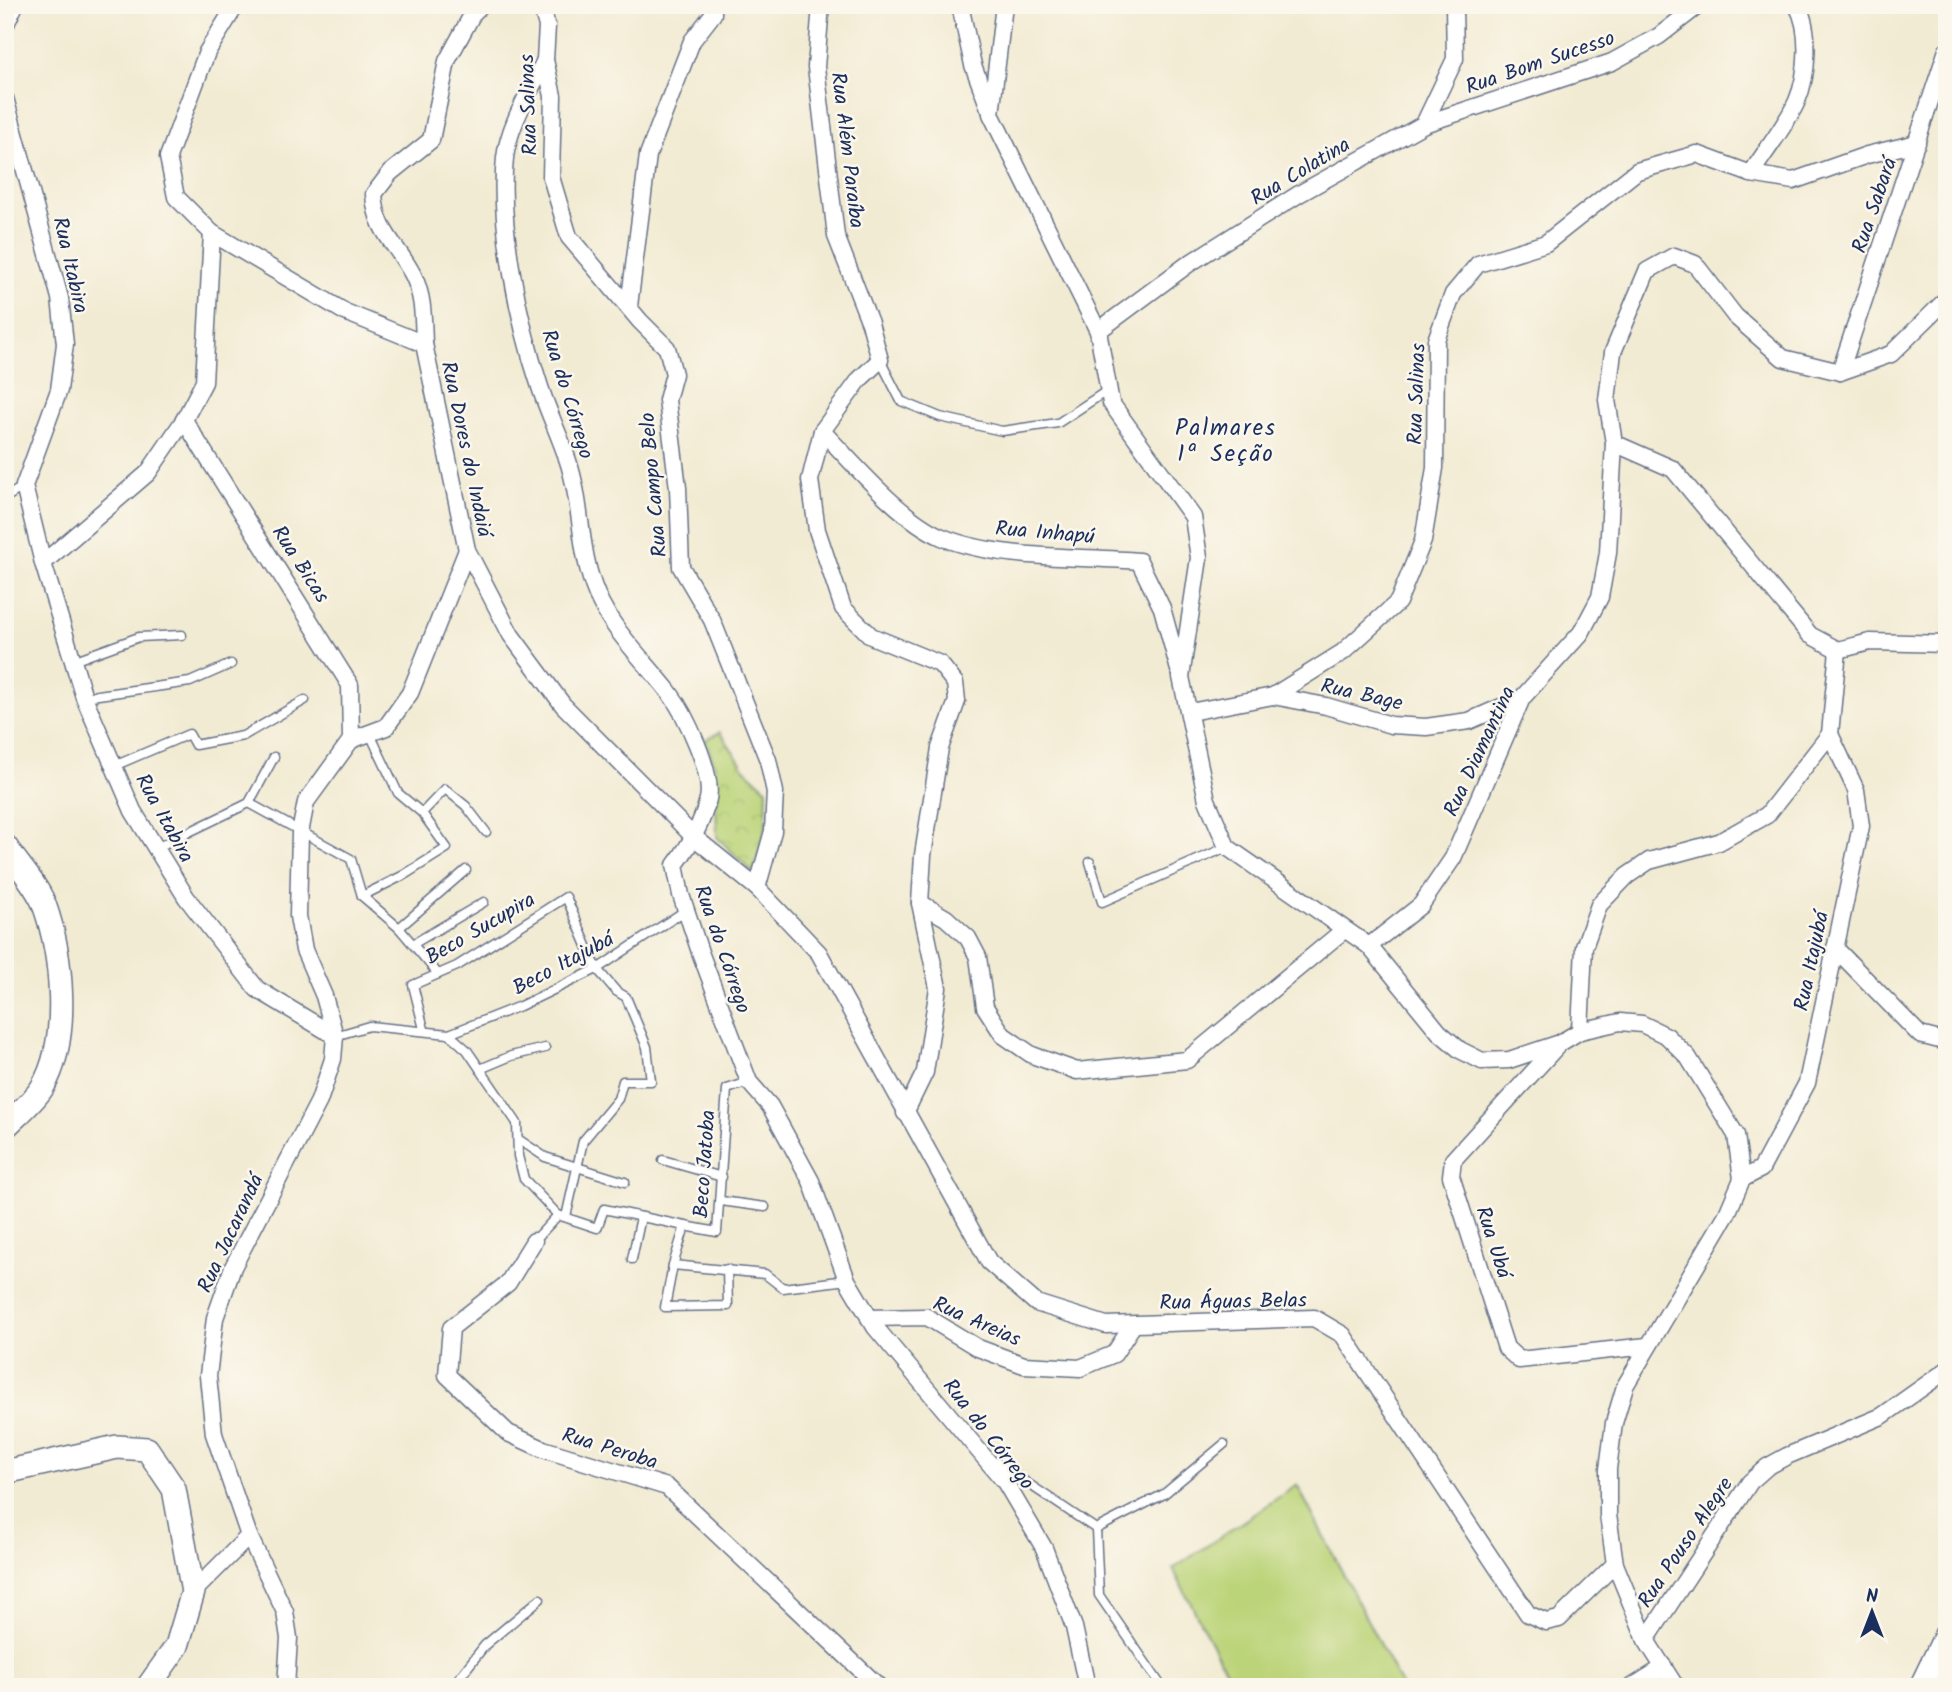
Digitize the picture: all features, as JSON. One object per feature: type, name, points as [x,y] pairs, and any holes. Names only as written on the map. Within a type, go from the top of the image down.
[{"type":"street","points":[[5,26],[15,5]]},
{"type":"street","name":"Rua Dores do Indaiá","points":[[236,5],[207,52],[168,157],[176,197],[212,233],[345,312],[424,344],[467,550],[512,635],[563,705],[695,838],[757,888],[819,953],[905,1114]]},
{"type":"street","points":[[424,344],[422,298],[413,275],[380,227],[374,194],[390,173],[431,140],[447,61],[473,13],[481,5]]},
{"type":"street","name":"Rua Salinas","points":[[541,5],[547,26],[545,60],[553,96],[551,177],[569,236],[629,306]]},
{"type":"street","points":[[629,306],[648,155],[692,41],[713,14],[713,5]]},
{"type":"street","name":"Rua Além Paraíba","points":[[821,5],[816,68],[836,236],[870,323],[880,360]]},
{"type":"street","points":[[960,5],[974,65],[991,114],[1098,331],[1111,402],[1193,517],[1199,558],[1181,677],[1207,800],[1227,847],[1369,946],[1439,1032],[1460,1050],[1482,1061],[1509,1060],[1560,1043],[1580,1031],[1620,1022],[1642,1024],[1667,1036],[1688,1057],[1736,1135],[1742,1179],[1727,1214],[1625,1386],[1614,1423],[1608,1469],[1608,1516],[1615,1564],[1646,1640],[1676,1687]]},
{"type":"street","points":[[991,114],[1004,5]]},
{"type":"street","points":[[1424,124],[1455,59],[1454,5]]},
{"type":"street","name":"Rua Bom Sucesso","points":[[1424,124],[1612,62],[1659,36],[1699,5]]},
{"type":"street","points":[[1751,174],[1797,100],[1805,60],[1803,16],[1797,5]]},
{"type":"street","name":"Rua Sabará","points":[[1840,372],[1947,50]]},
{"type":"street","name":"Rua do Córrego","points":[[545,60],[521,108],[505,156],[504,214],[518,299],[539,386],[569,463],[584,563],[616,631],[670,694],[697,740],[709,796],[695,838],[675,865],[686,910],[749,1082],[770,1106],[811,1181],[847,1280],[869,1318],[1006,1482],[1044,1548],[1074,1628],[1087,1687]]},
{"type":"street","name":"Rua Itabira","points":[[5,98],[61,298],[65,344],[59,390],[24,486],[43,563],[84,697],[133,811],[186,897],[257,989],[335,1036]]},
{"type":"street","name":"Rua Colatina","points":[[1098,331],[1187,265],[1299,194],[1424,124]]},
{"type":"street","name":"Rua Salinas","points":[[1190,712],[1273,696],[1343,652],[1398,602],[1423,541],[1435,468],[1436,340],[1452,294],[1478,264],[1546,243],[1637,171],[1697,154],[1751,174],[1793,181],[1867,155],[1917,143]]},
{"type":"street","points":[[43,563],[148,473],[184,420],[204,382],[212,233]]},
{"type":"street","name":"Rua Diamantina","points":[[1369,946],[1421,905],[1452,858],[1522,698],[1581,632],[1600,597],[1608,553],[1614,443],[1607,400],[1613,352],[1647,271],[1674,256],[1695,264],[1735,316],[1783,358],[1840,372]]},
{"type":"street","points":[[1840,372],[1891,354],[1947,299]]},
{"type":"street","name":"Rua Campo Belo","points":[[629,306],[667,348],[674,374],[667,401],[678,488],[681,567],[712,620],[768,760],[775,792],[773,831],[757,888]]},
{"type":"street","points":[[880,360],[860,379],[822,431],[810,480],[817,530],[843,608],[871,636],[940,664],[955,683],[957,701],[940,748],[923,855],[920,902],[937,988],[925,1072],[905,1114]]},
{"type":"street","name":"Rua Bicas","points":[[184,420],[350,685],[351,740]]},
{"type":"street","name":"Rua Inhapú","points":[[822,431],[890,501],[942,537],[1014,554],[1139,561],[1162,608],[1181,677]]},
{"type":"street","points":[[1614,443],[1673,468],[1810,635],[1838,650],[1870,642],[1947,644]]},
{"type":"street","points":[[335,1036],[324,996],[304,950],[298,916],[300,833],[306,802],[351,740],[386,727],[410,693],[467,550]]},
{"type":"street","points":[[1580,1031],[1584,947],[1600,905],[1627,876],[1649,861],[1719,842],[1767,815],[1830,734],[1838,650]]},
{"type":"street","name":"Rua Bage","points":[[1273,696],[1326,706],[1391,725],[1426,727],[1469,721],[1522,698]]},
{"type":"street","name":"Rua Itajubá","points":[[1742,1179],[1761,1169],[1807,1083],[1861,826],[1856,790],[1830,734]]},
{"type":"street","points":[[5,846],[43,901],[56,947],[61,1000],[55,1057],[41,1088],[5,1127]]},
{"type":"street","points":[[920,902],[946,918],[968,938],[978,957],[985,1007],[1003,1035],[1032,1055],[1077,1071],[1187,1060],[1345,930]]},
{"type":"street","points":[[1835,948],[1920,1035],[1947,1042]]},
{"type":"street","name":"Rua Jacarandá","points":[[286,1687],[289,1638],[285,1612],[250,1536],[214,1434],[208,1376],[215,1318],[233,1267],[318,1101],[333,1059],[335,1036]]},
{"type":"street","name":"Rua Ubá","points":[[1560,1043],[1453,1160],[1451,1177],[1506,1348],[1519,1360],[1647,1346]]},
{"type":"street","name":"Rua Águas Belas","points":[[905,1114],[989,1262],[1036,1303],[1106,1325],[1314,1318],[1343,1335],[1528,1614],[1546,1622],[1559,1619],[1615,1564]]},
{"type":"street","name":"Rua Peroba","points":[[534,1241],[508,1283],[451,1328],[447,1375],[508,1433],[543,1449],[667,1487],[879,1687]]},
{"type":"street","name":"Rua Areias","points":[[869,1318],[927,1317],[978,1348],[1024,1365],[1080,1368],[1114,1354],[1133,1325]]},
{"type":"street","name":"Rua Pouso Alegre","points":[[1646,1640],[1750,1482],[1767,1467],[1882,1416],[1947,1370]]},
{"type":"street","points":[[5,1472],[117,1447],[147,1450],[174,1489],[193,1592],[177,1646],[148,1687]]},
{"type":"street","points":[[193,1592],[250,1536]]},
{"type":"street","points":[[1932,1675],[1947,1633]]},
{"type":"street","points":[[1632,1687],[1664,1667]]},
{"type":"lane","points":[[880,360],[901,401],[940,417],[1002,431],[1058,423],[1108,390]]},
{"type":"lane","points":[[5,498],[24,486]]},
{"type":"lane","points":[[73,661],[139,637],[182,635]]},
{"type":"lane","points":[[84,697],[190,682],[231,664]]},
{"type":"lane","points":[[114,766],[189,734],[195,744],[243,736],[304,700]]},
{"type":"lane","points":[[362,896],[404,875],[447,848],[422,813],[398,793],[370,734]]},
{"type":"lane","points":[[156,849],[249,803],[274,757]]},
{"type":"lane","points":[[422,813],[445,789],[466,806],[486,832]]},
{"type":"lane","points":[[249,803],[351,859],[362,896],[399,928],[438,974]]},
{"type":"lane","points":[[1090,862],[1101,902],[1227,847]]},
{"type":"lane","name":"Beco Sucupira","points":[[399,928],[466,870]]},
{"type":"lane","name":"Beco Sucupira","points":[[424,1029],[413,985],[457,965],[566,897],[597,969]]},
{"type":"lane","name":"Beco Sucupira","points":[[413,944],[484,902]]},
{"type":"lane","name":"Beco Itajubá","points":[[449,1034],[520,1006],[597,969],[686,910]]},
{"type":"lane","points":[[534,1241],[562,1216],[583,1140],[618,1099],[623,1081],[650,1081],[648,1047],[625,997],[616,991],[597,969]]},
{"type":"lane","points":[[335,1036],[369,1026],[424,1029],[449,1034],[467,1050],[517,1123],[524,1179],[562,1216],[597,1228],[604,1209],[685,1226],[673,1265],[665,1307],[728,1306],[727,1269]]},
{"type":"lane","points":[[480,1069],[511,1056],[545,1048]]},
{"type":"lane","name":"Beco Jatoba","points":[[685,1226],[717,1232],[727,1088],[749,1082]]},
{"type":"lane","points":[[518,1139],[545,1157],[576,1169],[625,1181]]},
{"type":"lane","points":[[663,1160],[722,1177]]},
{"type":"lane","points":[[721,1201],[765,1207]]},
{"type":"lane","points":[[632,1259],[641,1217]]},
{"type":"lane","points":[[673,1265],[765,1274],[783,1288],[847,1280]]},
{"type":"lane","points":[[1096,1529],[1164,1494],[1224,1444]]},
{"type":"lane","points":[[979,1451],[1096,1529]]},
{"type":"lane","points":[[1096,1529],[1099,1595],[1162,1687]]},
{"type":"lane","points":[[452,1687],[485,1645],[540,1599]]},
{"type":"green space","points":[[720,732],[745,769],[767,789],[766,826],[753,873],[717,837],[715,766],[705,740]]},
{"type":"green space","points":[[1297,1485],[1402,1687],[1234,1687],[1173,1569]]},
{"type":"district","name":"Palmares 1ª Seção","points":[[1226,440]]}]
